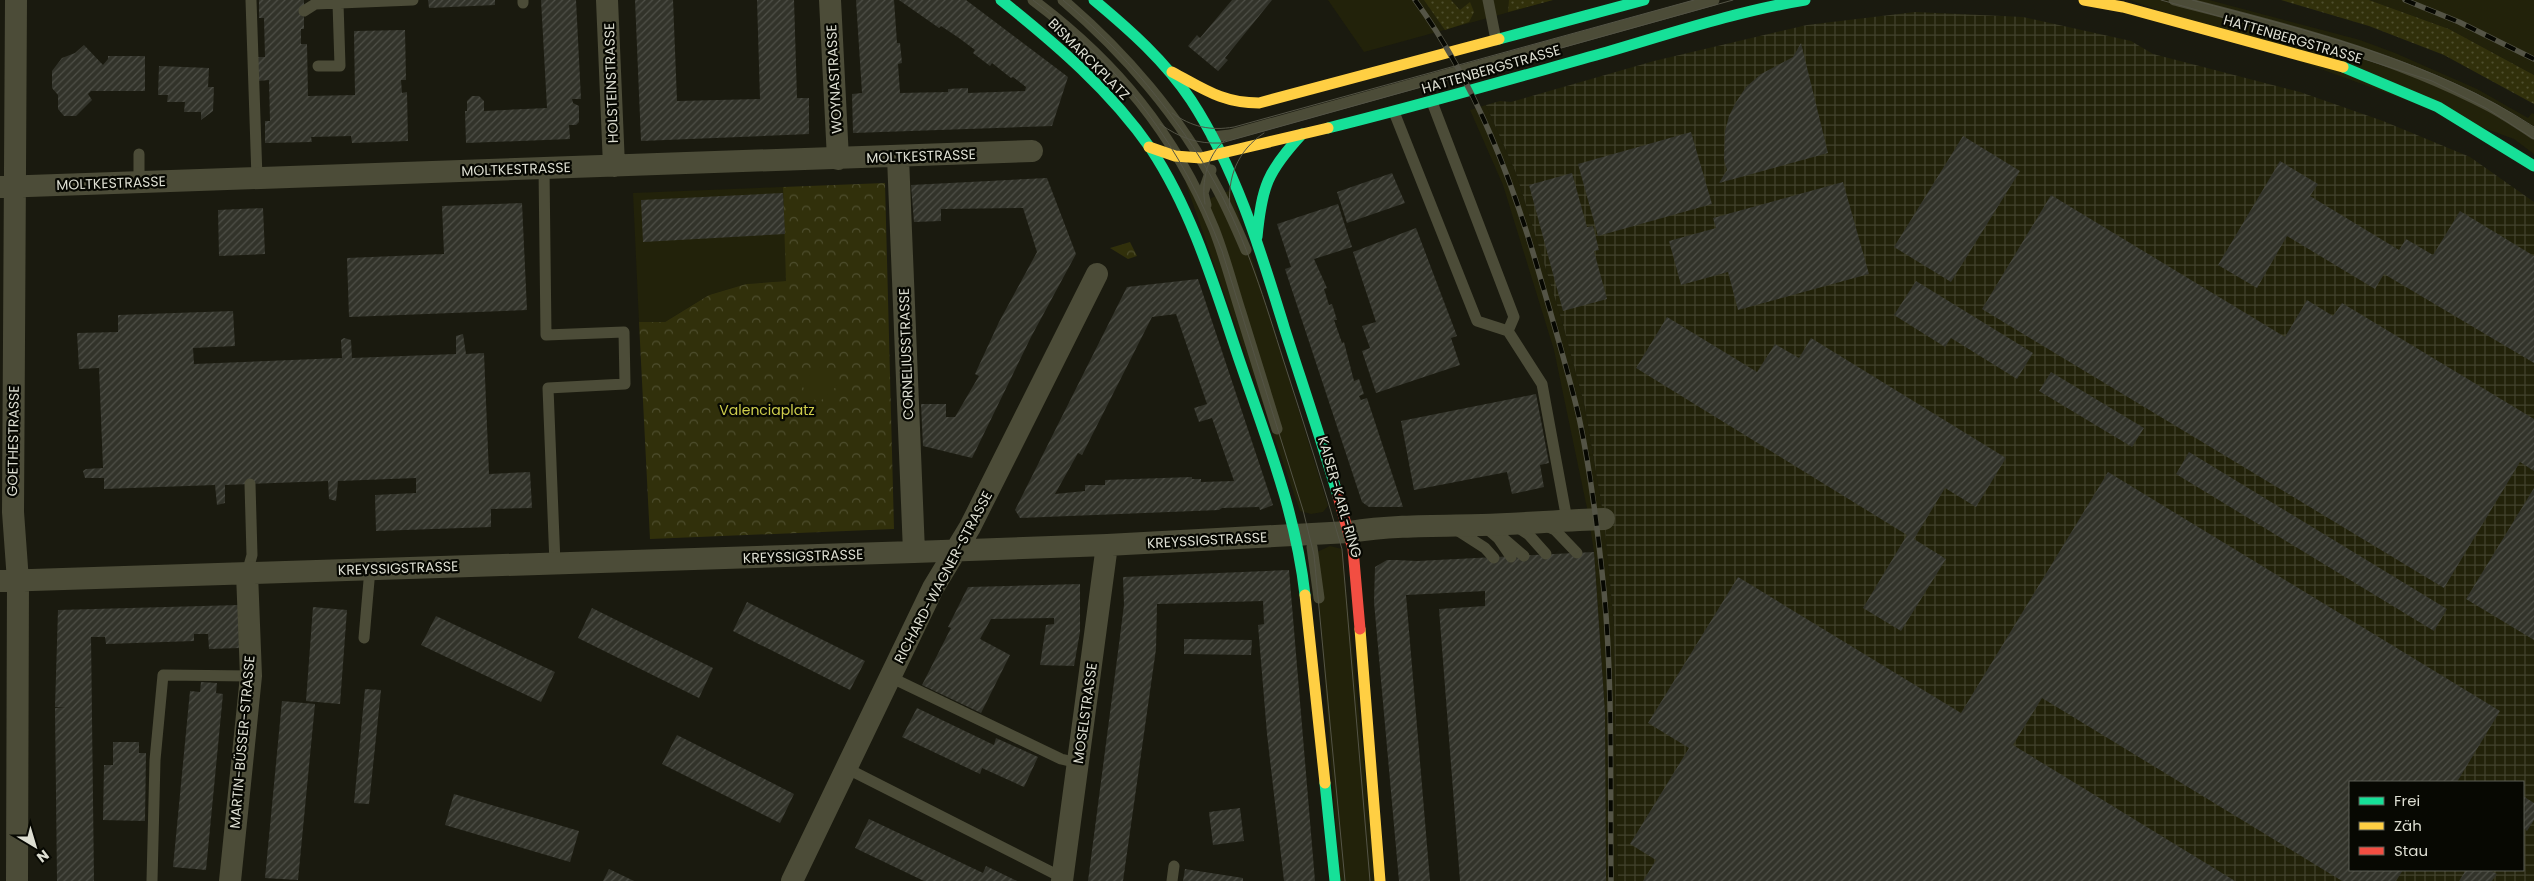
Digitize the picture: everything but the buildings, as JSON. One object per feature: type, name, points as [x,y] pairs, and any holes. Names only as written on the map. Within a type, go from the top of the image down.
[{"type":"street","name":"GOETHESTRASSE","points":[[16,0],[8,187],[12,512],[9,581],[17,881]]},
{"type":"street","name":"HOLSTEINSTRASSE","points":[[608,0],[614,166]]},
{"type":"street","name":"WOYNASTRASSE","points":[[830,0],[838,158]]},
{"type":"street","name":"BISMARCKPLATZ","points":[[1002,0],[1063,50],[1105,94],[1149,147],[1170,179],[1208,265],[1281,482],[1303,530]]},
{"type":"street","points":[[1094,0],[1139,39],[1161,63],[1190,101],[1220,155],[1257,241]]},
{"type":"street","name":"HATTENBERGSTRASSE","points":[[1259,103],[1644,0]]},
{"type":"street","name":"HATTENBERGSTRASSE","points":[[1302,134],[1432,102],[1716,20],[1805,0]]},
{"type":"street","name":"HATTENBERGSTRASSE","points":[[2084,0],[2123,7],[2348,68],[2438,107],[2534,166]]},
{"type":"street","points":[[1161,63],[1174,73],[1225,100],[1238,103],[1259,103]]},
{"type":"street","points":[[1237,114],[1259,103]]},
{"type":"street","points":[[1170,179],[1179,157],[1191,138],[1209,133],[1220,120]]},
{"type":"street","points":[[1257,241],[1261,192],[1267,176],[1273,165],[1302,134]]},
{"type":"street","name":"BISMARCKPLATZ","points":[[1149,147],[1179,157],[1201,159],[1302,134]]},
{"type":"street","name":"MOLTKESTRASSE","points":[[8,187],[1032,151]]},
{"type":"street","name":"CORNELIUSSTRASSE","points":[[898,156],[914,552]]},
{"type":"street","name":"KAISER-KARL-RING","points":[[1257,241],[1343,532],[1356,566],[1380,881]]},
{"type":"street","name":"RICHARD-WAGNER-STRASSE","points":[[792,881],[933,588],[970,527],[1097,274]]},
{"type":"street","name":"KREYSSIGSTRASSE","points":[[9,581],[956,551],[1107,545],[1303,530],[1343,532],[1376,527],[1447,524],[1494,526],[1604,519]]},
{"type":"street","points":[[1303,530],[1303,570],[1335,881]]},
{"type":"street","name":"MOSELSTRASSE","points":[[1062,879],[1107,545]]},
{"type":"street","name":"MARTIN-BÜSSER-STRASSE","points":[[230,881],[250,676],[248,573]]},
{"type":"lane","points":[[251,0],[257,178]]},
{"type":"lane","points":[[304,11],[314,2],[413,0]]},
{"type":"lane","name":"BISMARCKPLATZ","points":[[1033,0],[1098,54],[1154,119],[1179,157],[1208,216],[1222,251],[1282,443]]},
{"type":"lane","name":"BISMARCKPLATZ","points":[[1063,0],[1096,29],[1191,138],[1234,222]]},
{"type":"lane","points":[[1488,0],[1496,40]]},
{"type":"lane","name":"HATTENBERGSTRASSE","points":[[1258,127],[1714,0]]},
{"type":"lane","name":"HATTENBERGSTRASSE","points":[[2174,0],[2316,38],[2392,62],[2489,106],[2534,134]]},
{"type":"lane","points":[[318,66],[340,66],[338,3]]},
{"type":"lane","points":[[1432,102],[1514,316],[1508,331]]},
{"type":"lane","points":[[1393,111],[1477,321],[1508,331],[1526,362],[1542,384],[1567,520]]},
{"type":"lane","name":"BISMARCKPLATZ","points":[[1154,119],[1165,127],[1191,138]]},
{"type":"lane","points":[[1209,133],[1230,135],[1258,127]]},
{"type":"lane","name":"BISMARCKPLATZ","points":[[1208,216],[1203,193],[1209,174],[1220,155],[1258,127]]},
{"type":"lane","points":[[139,154],[139,182]]},
{"type":"lane","points":[[544,168],[546,335],[624,332],[625,384],[548,388],[555,564]]},
{"type":"lane","name":"KAISER-KARL-RING","points":[[1234,222],[1254,267],[1343,532],[1370,881]]},
{"type":"lane","points":[[248,573],[252,555],[250,484]]},
{"type":"lane","points":[[1538,522],[1555,530],[1577,553]]},
{"type":"lane","points":[[1447,524],[1485,548],[1494,558]]},
{"type":"lane","points":[[1494,526],[1529,535],[1546,554]]},
{"type":"lane","points":[[1494,526],[1524,556]]},
{"type":"lane","points":[[1494,526],[1511,557]]},
{"type":"lane","points":[[1303,530],[1315,562],[1320,611]]},
{"type":"lane","points":[[364,638],[370,569]]},
{"type":"lane","points":[[152,881],[155,760],[163,675],[250,676]]},
{"type":"lane","points":[[890,677],[1061,759],[1078,764]]},
{"type":"lane","points":[[1327,690],[1345,881]]},
{"type":"lane","points":[[846,768],[1062,879]]},
{"type":"lane","points":[[1172,881],[1174,866]]},
{"type":"shaded area","points":[[1328,0],[1553,0],[1364,52]]},
{"type":"shaded area","points":[[2130,0],[2209,0],[2360,40],[2395,53],[2477,89],[2528,118],[2532,113],[2534,114],[2534,154],[2514,139]]},
{"type":"shaded area","points":[[2369,0],[2534,0],[2534,75],[2449,29]]},
{"type":"shaded area","points":[[1915,12],[2023,17],[2131,41],[2153,54],[2300,92],[2383,121],[2470,157],[2534,202],[2534,881],[1618,881],[1614,624],[1604,519],[1585,407],[1562,321],[1516,173],[1486,105],[1500,101],[1511,102],[1654,61],[1807,25]]},
{"type":"shaded area","points":[[1486,105],[1516,173],[1562,321],[1585,407],[1604,519],[1614,624],[1618,881],[1605,881],[1605,713],[1594,552],[1588,513],[1554,350],[1503,185],[1470,110]]},
{"type":"shaded area","points":[[1185,181],[1199,203],[1231,190],[1328,506],[1323,512],[1311,514],[1300,511]]},
{"type":"shaded area","points":[[783,187],[787,281],[746,284],[709,295],[665,322],[639,322],[633,193]]},
{"type":"shaded area","points":[[1330,546],[1342,549],[1376,881],[1340,881],[1315,553]]},
{"type":"green space","points":[[1424,0],[1451,0],[1460,10],[1470,2],[1474,12],[1469,22],[1445,30]]},
{"type":"green space","points":[[1509,0],[1553,0],[1508,12]]},
{"type":"green space","points":[[2281,0],[2369,0],[2449,29],[2534,75],[2534,104],[2444,55],[2369,26]]},
{"type":"green space","name":"Valenciaplatz","points":[[885,183],[894,529],[650,539],[639,322],[665,322],[709,295],[746,284],[786,281],[783,187]]},
{"type":"green space","points":[[1130,242],[1137,256],[1128,259],[1110,248]]},
{"type":"green space","points":[[819,367],[837,386],[818,403],[800,384]]},
{"type":"tram line","points":[[1033,0],[1066,26],[1095,54],[1146,111],[1188,176],[1206,212],[1222,251],[1303,510],[1314,555],[1345,881]]},
{"type":"tram line","points":[[1063,0],[1107,41],[1148,86],[1201,159],[1237,228],[1262,294],[1342,549],[1370,881]]},
{"type":"tram line","points":[[1172,113],[1187,122],[1202,127],[1234,127],[1694,0]]},
{"type":"tram line","points":[[1160,124],[1189,139],[1221,143],[1733,0]]},
{"type":"tram line","points":[[2161,0],[2312,42],[2432,81],[2486,108],[2534,139]]},
{"type":"tram line","points":[[2192,0],[2280,23],[2369,50],[2454,83],[2534,127]]},
{"type":"tram line","points":[[1230,208],[1230,186],[1236,166],[1247,148],[1264,133]]},
{"type":"tram line","points":[[1205,204],[1204,187],[1207,169],[1214,153],[1225,140]]},
{"type":"railway","points":[[1415,0],[1437,32],[1456,65],[1474,99],[1505,170],[1530,243],[1578,413],[1594,502],[1607,627],[1610,700],[1611,881]]},
{"type":"railway","points":[[2405,0],[2459,22],[2534,59]]},
{"type":"traffic: fast","points":[[1001,0],[1082,69],[1118,107],[1151,149],[1180,200],[1213,282],[1279,478],[1295,536],[1305,595]]},
{"type":"traffic: fast","points":[[1094,0],[1134,35],[1170,72],[1191,100],[1221,154],[1256,239],[1338,496]]},
{"type":"traffic: fast","points":[[1499,39],[1644,0]]},
{"type":"traffic: fast","points":[[1328,128],[1468,91],[1730,16],[1805,0]]},
{"type":"traffic: fast","points":[[2343,67],[2438,107],[2534,166]]},
{"type":"traffic: fast","points":[[1257,237],[1261,205],[1268,181],[1281,159],[1302,134]]},
{"type":"traffic: fast","points":[[1325,783],[1335,881]]},
{"type":"traffic: slow","points":[[2084,0],[2123,7],[2343,67]]},
{"type":"traffic: slow","points":[[1172,72],[1224,98],[1234,101],[1259,103],[1499,39]]},
{"type":"traffic: slow","points":[[1149,147],[1175,156],[1201,158],[1328,128]]},
{"type":"traffic: slow","points":[[1305,595],[1325,783]]},
{"type":"traffic: slow","points":[[1360,629],[1380,881]]},
{"type":"traffic: jam","points":[[1338,496],[1353,549],[1360,629]]}]
